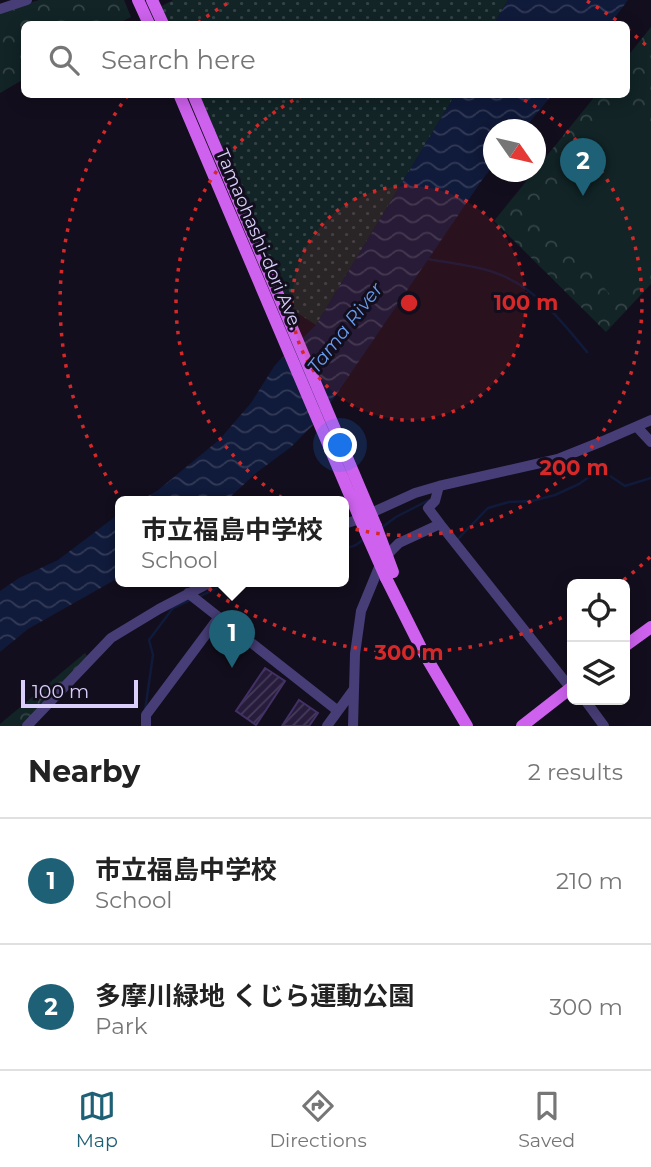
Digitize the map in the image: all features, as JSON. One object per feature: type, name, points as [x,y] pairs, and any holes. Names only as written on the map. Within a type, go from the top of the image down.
[{"type":"main road","points":[[138,0],[148,21]]},
{"type":"main road","points":[[152,0],[160,19]]},
{"type":"main road","name":"Tamaohashi-dori Ave.","points":[[180,98],[364,513],[411,626],[467,726]]},
{"type":"main road","name":"Tamaohashi-dori Ave.","points":[[195,98],[364,513]]},
{"type":"main road","points":[[630,642],[651,627]]},
{"type":"main road","points":[[522,726],[567,693]]},
{"type":"street","points":[[0,9],[27,0]]},
{"type":"street","points":[[349,521],[415,493],[438,493],[558,459],[651,420]]},
{"type":"street","points":[[636,427],[651,442]]},
{"type":"street","points":[[438,493],[428,508],[567,683]]},
{"type":"street","points":[[352,726],[355,654],[361,611],[382,560],[399,543],[440,524]]},
{"type":"street","points":[[27,726],[111,638],[126,627],[192,597],[205,587]]},
{"type":"street","points":[[192,597],[338,710]]},
{"type":"street","points":[[146,726],[146,715],[219,617]]},
{"type":"street","points":[[327,726],[355,688]]},
{"type":"street","points":[[588,705],[604,726]]},
{"type":"green space","points":[[39,0],[124,0],[131,17],[123,21],[21,21],[21,81],[0,93],[0,12]]},
{"type":"green space","points":[[173,0],[508,0],[496,21],[162,21],[156,9]]},
{"type":"green space","points":[[651,27],[651,284],[606,332],[494,221],[526,182],[546,182],[546,157],[594,98],[630,98],[630,53]]},
{"type":"green space","points":[[194,98],[453,98],[316,325],[282,303]]},
{"type":"green space","points":[[620,103],[651,134],[651,256],[612,297],[542,213],[567,184],[560,172]]},
{"type":"green space","points":[[85,653],[87,656],[27,721],[21,726],[0,726],[0,724]]},
{"type":"water","points":[[508,0],[628,0],[612,21],[496,21]]},
{"type":"water","name":"Tama River","points":[[453,98],[550,98],[532,119],[483,119],[483,179],[321,417],[291,447],[256,473],[231,496],[148,496],[219,440],[251,403],[275,365],[316,325]]},
{"type":"water","points":[[115,517],[115,580],[28,629],[0,652],[0,591],[19,578],[58,560]]},
{"type":"building","points":[[265,668],[285,681],[256,725],[236,711]]},
{"type":"building","points":[[299,700],[318,713],[309,726],[282,726]]},
{"type":"waterway","points":[[428,259],[485,270],[521,285],[556,316],[587,352]]},
{"type":"waterway","points":[[458,539],[488,508],[555,495],[601,470],[625,486],[651,478]]},
{"type":"waterway","points":[[381,528],[429,500]]},
{"type":"waterway","points":[[349,547],[364,539]]},
{"type":"waterway","points":[[198,597],[219,587]]},
{"type":"waterway","points":[[145,711],[153,655],[149,640],[173,608],[192,599]]},
{"type":"place","name":"多摩川緑地 くじら運動公園","points":[[583,196]]},
{"type":"place","name":"市立福島中学校","points":[[232,668]]}]
